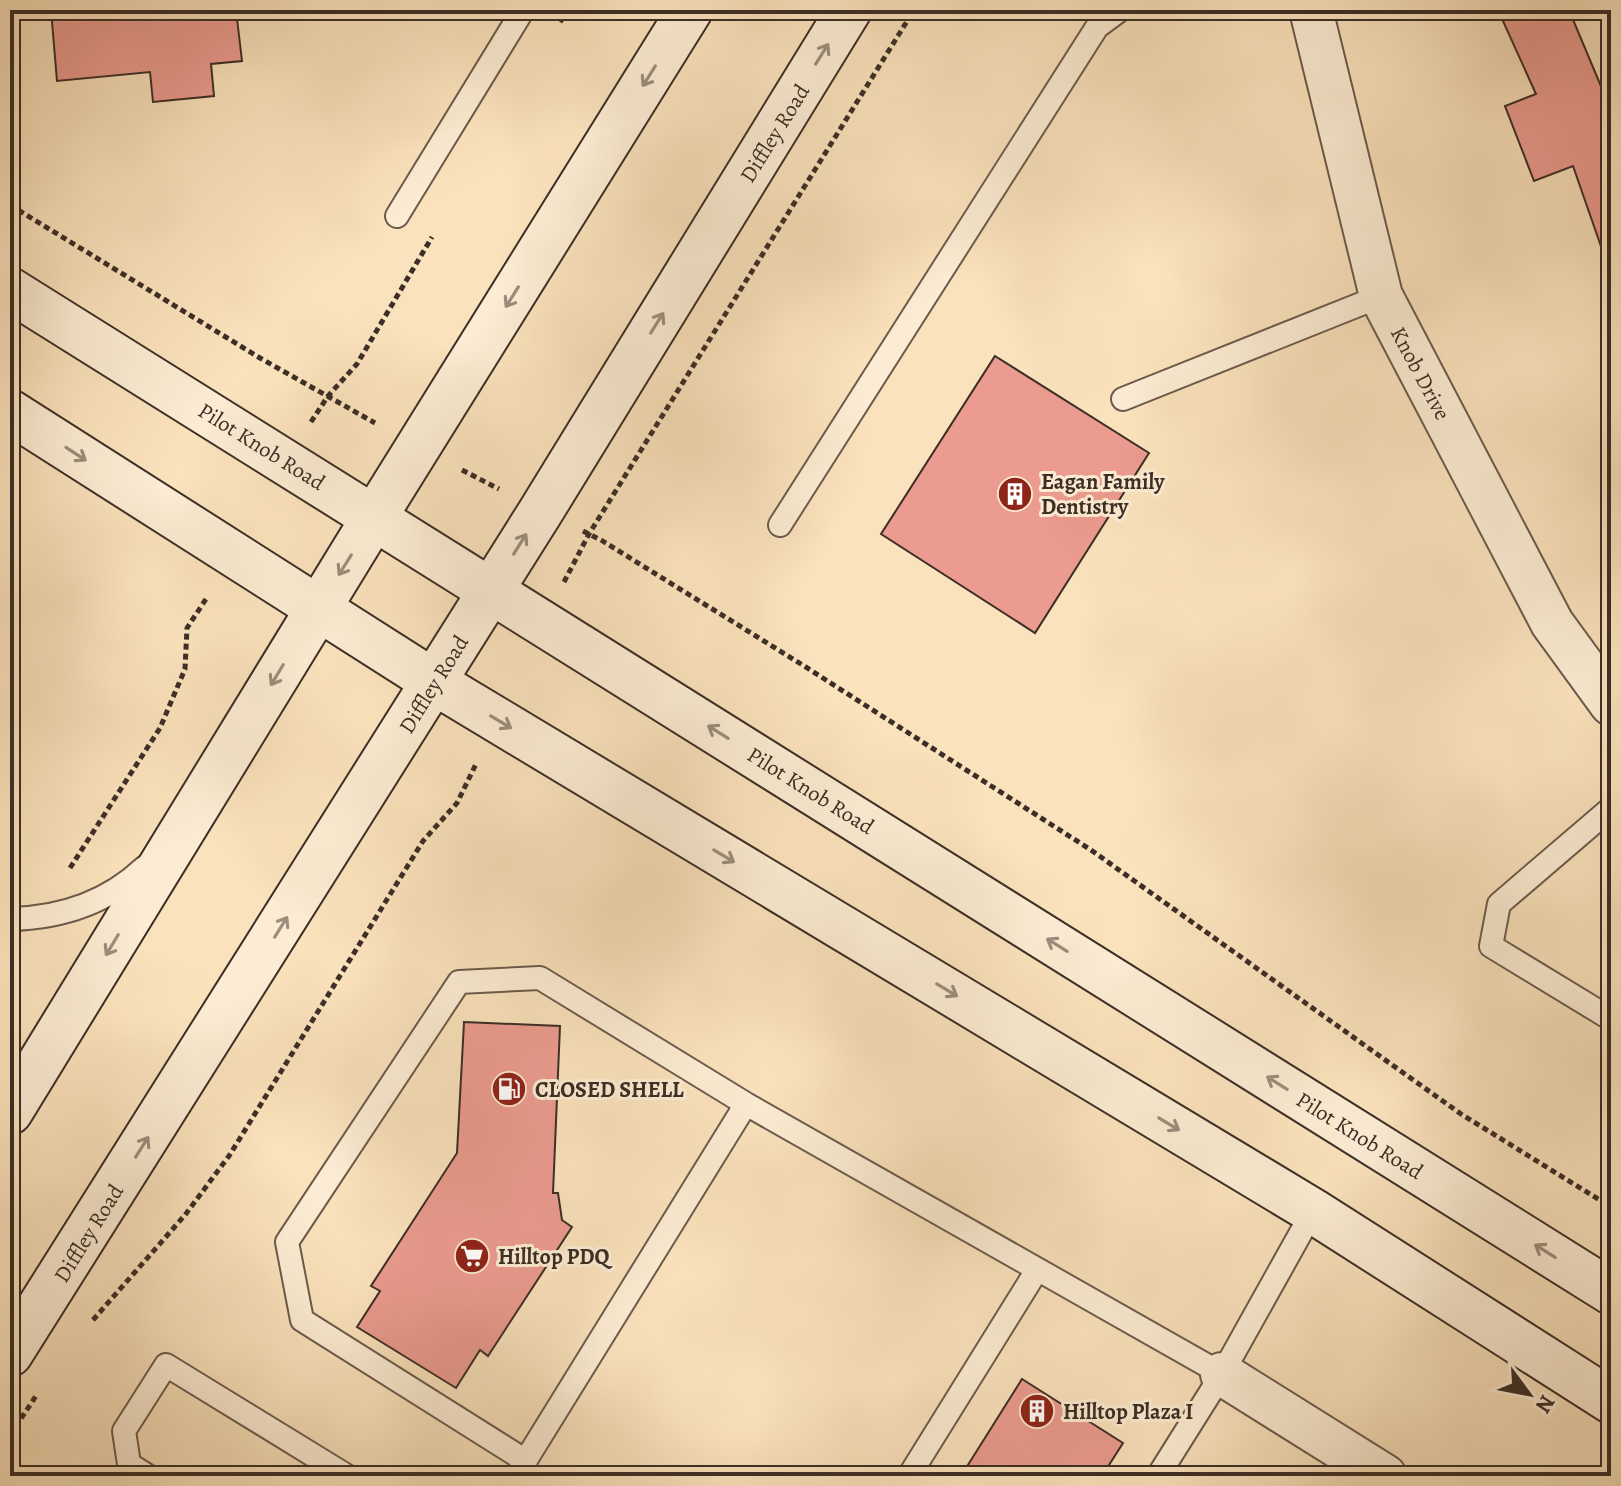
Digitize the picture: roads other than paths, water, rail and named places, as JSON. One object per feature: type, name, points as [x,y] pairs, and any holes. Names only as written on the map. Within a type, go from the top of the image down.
[{"type":"main road","points":[[10,1112],[690,10]]},
{"type":"main road","name":"Diffley Road","points":[[10,1354],[492,590],[849,10]]},
{"type":"main road","name":"Pilot Knob Road","points":[[10,290],[1611,1292]]},
{"type":"main road","points":[[10,412],[434,682],[1313,1211],[1611,1401]]},
{"type":"street","name":"Knob Drive","points":[[1311,10],[1381,296],[1552,623],[1611,704]]},
{"type":"street","points":[[1222,1374],[1385,1476]]},
{"type":"lane","points":[[397,216],[523,10]]},
{"type":"lane","points":[[780,525],[1097,27],[1120,10]]},
{"type":"lane","points":[[1123,399],[1381,296]]},
{"type":"lane","points":[[1611,808],[1499,904],[1491,946],[1611,1019]]},
{"type":"lane","points":[[10,919],[38,918],[86,906],[100,899],[127,885],[183,830]]},
{"type":"lane","points":[[746,1104],[521,1468],[302,1320],[287,1242],[459,982],[540,978],[746,1104],[1222,1374]]},
{"type":"lane","points":[[1158,1476],[1222,1374],[1313,1211]]},
{"type":"lane","points":[[909,1476],[1037,1270]]},
{"type":"lane","points":[[148,1476],[129,1464],[124,1431],[166,1365],[347,1476]]},
{"type":"place","name":"Eagan Family Dentistry","points":[[1015,494]]},
{"type":"place","name":"CLOSED SHELL","points":[[509,1089]]},
{"type":"place","name":"Hilltop PDQ","points":[[472,1256]]},
{"type":"place","name":"Hilltop Plaza I","points":[[1037,1411]]}]
